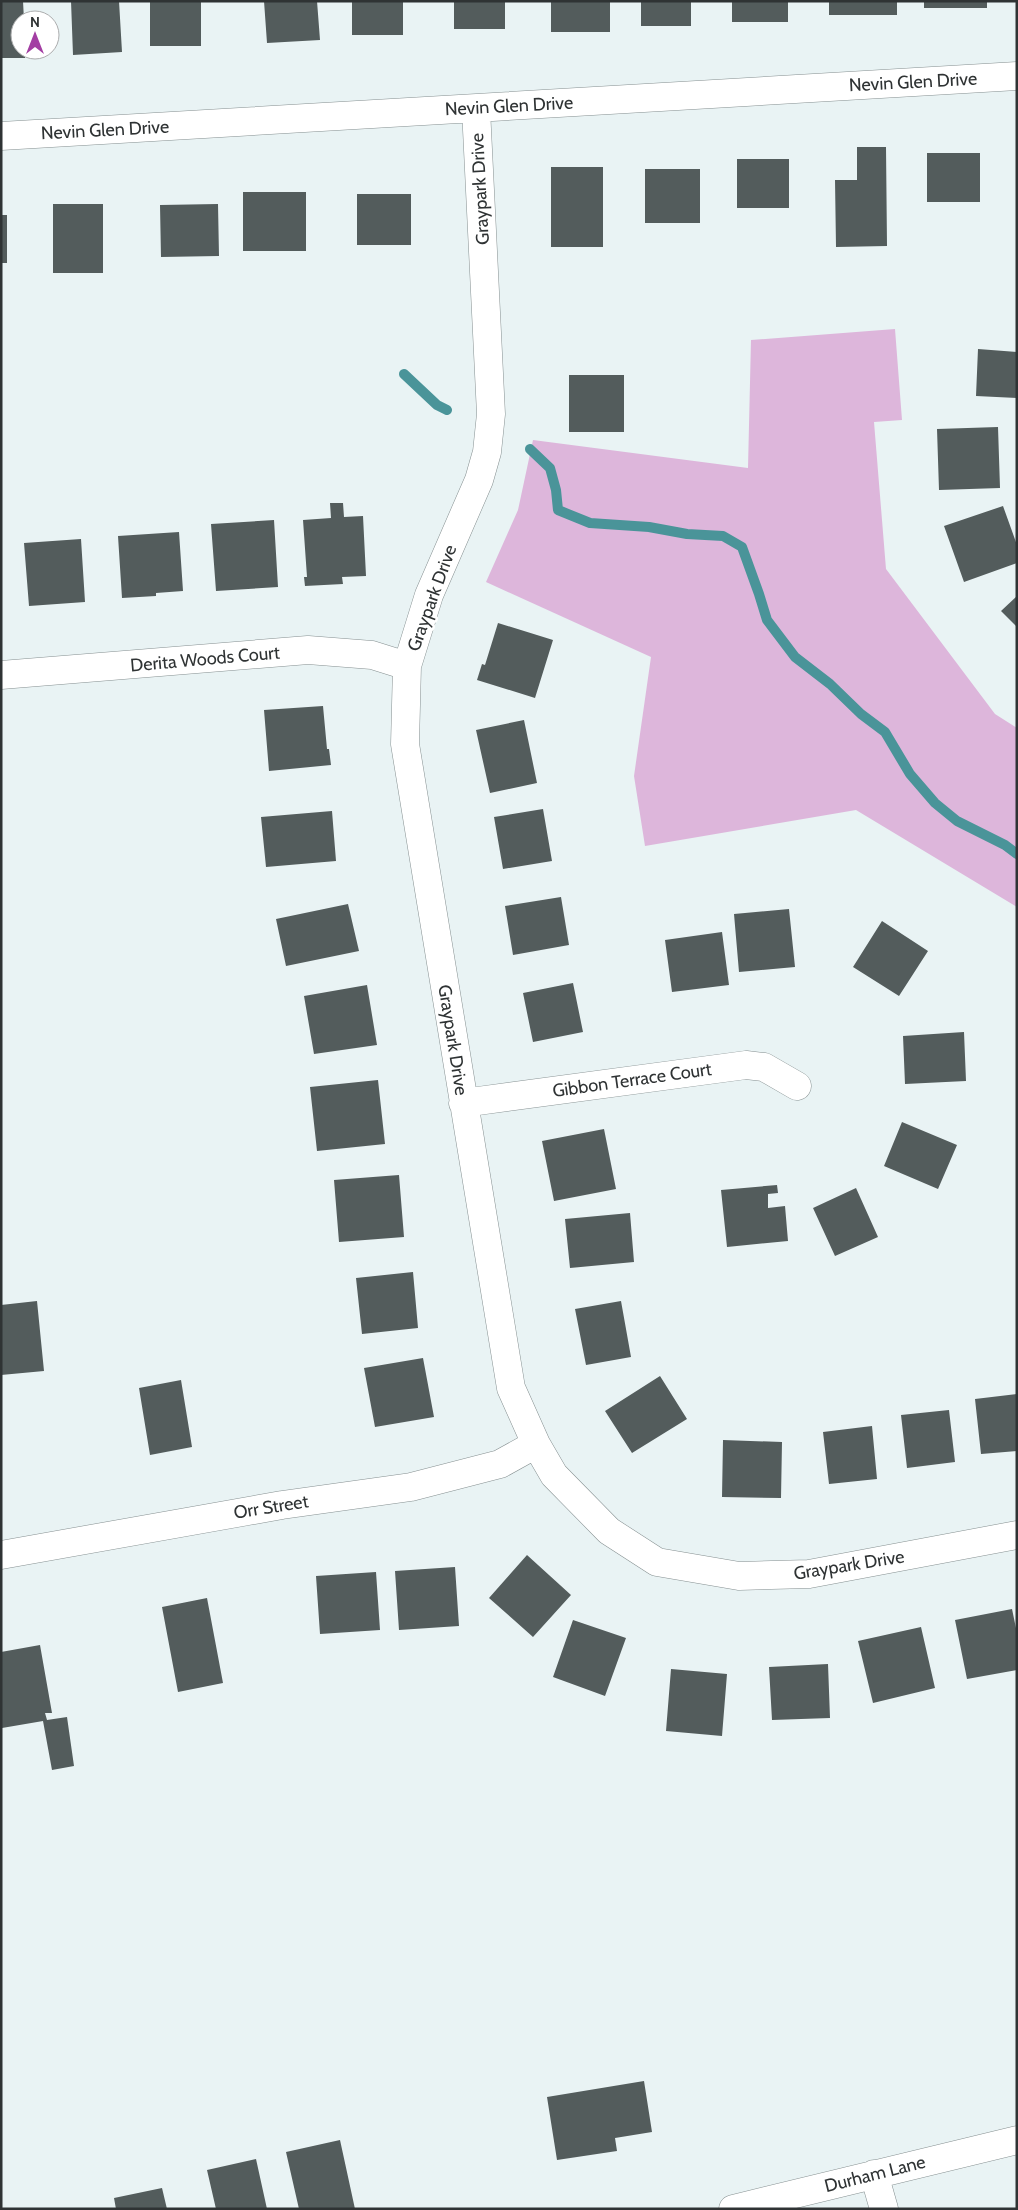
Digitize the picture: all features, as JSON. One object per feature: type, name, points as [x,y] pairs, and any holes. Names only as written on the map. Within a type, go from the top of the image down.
[{"type":"street","name":"Nevin Glen Drive","points":[[1,136],[1017,76]]},
{"type":"street","name":"Graypark Drive","points":[[476,109],[491,414],[487,452],[479,480],[429,595],[407,666],[406,744],[463,1103],[511,1388],[536,1444],[554,1475],[609,1531],[657,1562],[739,1576],[809,1574],[1017,1535]]},
{"type":"street","name":"Derita Woods Court","points":[[1,676],[308,650],[372,655],[407,666]]},
{"type":"street","name":"Gibbon Terrace Court","points":[[463,1103],[746,1065],[764,1067],[796,1086]]},
{"type":"street","name":"Orr Street","points":[[1,1555],[282,1505],[411,1487],[500,1464],[536,1444]]},
{"type":"street","name":"Durham Lane","points":[[733,2209],[1017,2140]]},
{"type":"street","points":[[874,2174],[884,2209]]},
{"type":"shaded area","points":[[895,329],[902,420],[874,422],[886,569],[995,714],[1017,728],[1017,907],[856,810],[645,846],[634,776],[651,657],[486,582],[518,510],[533,440],[748,468],[751,340]]},
{"type":"building","points":[[1,1],[23,1],[23,10],[10,10],[10,58],[1,58]]},
{"type":"building","points":[[71,1],[119,1],[122,52],[73,55]]},
{"type":"building","points":[[150,1],[201,1],[201,46],[150,46]]},
{"type":"building","points":[[264,1],[317,1],[320,40],[267,43]]},
{"type":"building","points":[[352,1],[403,1],[403,35],[352,35]]},
{"type":"building","points":[[454,1],[505,1],[505,29],[454,29]]},
{"type":"building","points":[[551,1],[610,1],[610,32],[551,32]]},
{"type":"building","points":[[641,1],[691,1],[691,26],[641,26]]},
{"type":"building","points":[[732,1],[788,1],[788,22],[732,22]]},
{"type":"building","points":[[829,1],[897,1],[897,15],[829,15]]},
{"type":"building","points":[[924,1],[987,1],[987,8],[924,8]]},
{"type":"building","points":[[857,147],[886,147],[887,246],[836,247],[835,180],[857,180]]},
{"type":"building","points":[[927,153],[980,153],[980,202],[927,202]]},
{"type":"building","points":[[737,159],[789,159],[789,208],[737,208]]},
{"type":"building","points":[[551,167],[603,167],[603,247],[551,247]]},
{"type":"building","points":[[645,169],[700,169],[700,223],[645,223]]},
{"type":"building","points":[[243,192],[306,192],[306,251],[243,251]]},
{"type":"building","points":[[357,194],[411,194],[411,245],[357,245]]},
{"type":"building","points":[[53,204],[103,204],[103,273],[53,273]]},
{"type":"building","points":[[218,204],[219,256],[161,257],[160,205]]},
{"type":"building","points":[[1,215],[7,215],[7,263],[1,263]]},
{"type":"building","points":[[978,349],[1017,352],[1017,398],[976,396]]},
{"type":"building","points":[[569,375],[624,375],[624,432],[569,432]]},
{"type":"building","points":[[998,427],[1000,488],[939,490],[937,429]]},
{"type":"building","points":[[330,503],[343,503],[344,517],[363,516],[366,576],[342,577],[343,584],[305,586],[304,577],[307,577],[303,520],[331,518]]},
{"type":"building","points":[[1003,506],[1017,545],[1017,563],[964,582],[944,526]]},
{"type":"building","points":[[274,520],[278,587],[216,591],[211,524]]},
{"type":"building","points":[[179,532],[183,591],[156,593],[156,596],[122,598],[118,536]]},
{"type":"building","points":[[81,539],[85,602],[29,606],[24,543]]},
{"type":"building","points":[[1017,596],[1017,627],[1001,611]]},
{"type":"building","points":[[498,623],[553,640],[535,698],[477,680],[482,664],[485,665]]},
{"type":"building","points":[[323,706],[327,749],[329,749],[331,765],[269,771],[264,710]]},
{"type":"building","points":[[524,720],[537,783],[490,793],[476,730]]},
{"type":"building","points":[[543,809],[552,861],[503,869],[494,817]]},
{"type":"building","points":[[332,811],[336,861],[266,867],[261,817]]},
{"type":"building","points":[[561,897],[569,945],[513,955],[505,906]]},
{"type":"building","points":[[348,904],[359,951],[286,966],[276,919]]},
{"type":"building","points":[[789,909],[795,967],[739,972],[734,914]]},
{"type":"building","points":[[882,921],[928,951],[899,996],[853,967]]},
{"type":"building","points":[[722,932],[729,985],[672,992],[665,940]]},
{"type":"building","points":[[573,983],[583,1032],[533,1042],[523,993]]},
{"type":"building","points":[[367,985],[377,1045],[314,1054],[304,996]]},
{"type":"building","points":[[964,1032],[966,1081],[905,1084],[903,1036]]},
{"type":"building","points":[[378,1080],[385,1144],[317,1151],[310,1087]]},
{"type":"building","points":[[902,1122],[957,1145],[938,1189],[884,1166]]},
{"type":"building","points":[[604,1129],[616,1189],[554,1201],[542,1141]]},
{"type":"building","points":[[399,1175],[404,1237],[339,1242],[334,1180]]},
{"type":"building","points":[[777,1185],[778,1193],[768,1194],[768,1208],[785,1206],[788,1241],[727,1247],[721,1190]]},
{"type":"building","points":[[856,1188],[878,1237],[835,1256],[813,1208]]},
{"type":"building","points":[[630,1213],[634,1262],[570,1268],[565,1219]]},
{"type":"building","points":[[413,1272],[418,1328],[362,1334],[356,1278]]},
{"type":"building","points":[[37,1301],[44,1371],[1,1375],[1,1305]]},
{"type":"building","points":[[621,1301],[631,1357],[586,1365],[575,1309]]},
{"type":"building","points":[[423,1358],[434,1417],[375,1427],[364,1368]]},
{"type":"building","points":[[660,1376],[687,1419],[632,1453],[605,1411]]},
{"type":"building","points":[[181,1380],[192,1447],[150,1455],[139,1388]]},
{"type":"building","points":[[1017,1394],[1017,1451],[981,1454],[975,1399]]},
{"type":"building","points":[[949,1410],[955,1462],[907,1468],[901,1415]]},
{"type":"building","points":[[872,1426],[877,1479],[829,1484],[823,1432]]},
{"type":"building","points":[[723,1440],[782,1442],[781,1498],[722,1497]]},
{"type":"building","points":[[527,1555],[571,1595],[533,1637],[489,1598]]},
{"type":"building","points":[[455,1567],[459,1626],[399,1630],[395,1571]]},
{"type":"building","points":[[376,1572],[380,1630],[320,1634],[316,1576]]},
{"type":"building","points":[[207,1598],[223,1683],[178,1692],[162,1607]]},
{"type":"building","points":[[1012,1609],[1017,1633],[1017,1670],[967,1679],[955,1620]]},
{"type":"building","points":[[573,1620],[626,1638],[605,1696],[553,1677]]},
{"type":"building","points":[[921,1627],[935,1688],[873,1703],[858,1641]]},
{"type":"building","points":[[40,1645],[52,1713],[45,1713],[47,1720],[67,1717],[74,1766],[52,1770],[43,1721],[2,1728],[1,1652]]},
{"type":"building","points":[[828,1664],[830,1718],[772,1720],[769,1667]]},
{"type":"building","points":[[671,1669],[727,1674],[722,1736],[666,1731]]},
{"type":"building","points":[[644,2081],[652,2132],[615,2138],[617,2151],[557,2160],[547,2097]]},
{"type":"building","points":[[340,2140],[355,2209],[299,2209],[286,2152]]},
{"type":"building","points":[[256,2159],[267,2209],[216,2209],[207,2170]]},
{"type":"building","points":[[162,2188],[167,2209],[116,2209],[114,2198]]},
{"type":"waterway","points":[[404,374],[437,405],[447,410]]},
{"type":"waterway","points":[[530,449],[550,468],[556,490],[558,510],[590,523],[649,527],[687,534],[723,536],[742,547],[767,620],[795,657],[830,684],[861,714],[885,732],[910,774],[935,803],[957,821],[1005,845],[1017,854]]}]
